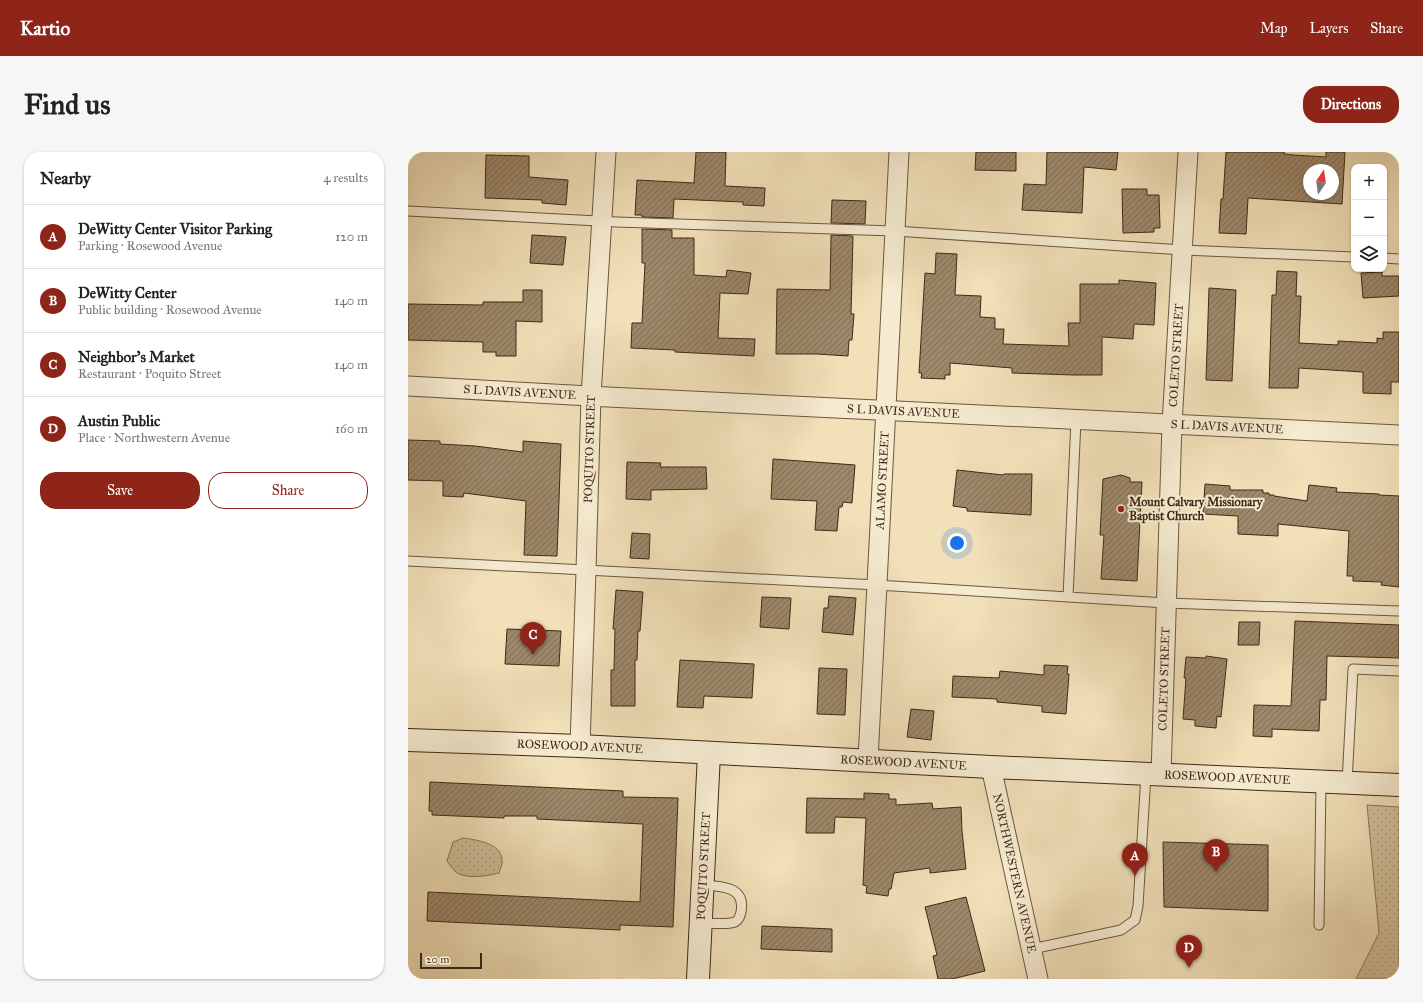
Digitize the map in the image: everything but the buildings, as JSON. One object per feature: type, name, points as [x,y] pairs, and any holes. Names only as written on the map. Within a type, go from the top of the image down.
[{"type":"street","name":"POQUITO STREET","points":[[580,746],[591,396],[606,152]]},
{"type":"street","name":"ALAMO STREET","points":[[868,760],[899,152]]},
{"type":"street","name":"COLETO STREET","points":[[1154,774],[1166,603],[1172,424],[1188,152]]},
{"type":"street","name":"S L DAVIS AVENUE","points":[[408,386],[886,411],[1399,435]]},
{"type":"street","name":"ROSEWOOD AVENUE","points":[[408,740],[580,746],[991,767],[1399,785]]},
{"type":"street","name":"POQUITO STREET","points":[[698,979],[709,753]]},
{"type":"street","name":"NORTHWESTERN AVENUE","points":[[991,767],[1038,979]]},
{"type":"lane","points":[[408,211],[602,221],[895,231],[1183,250],[1351,257]]},
{"type":"lane","points":[[1387,258],[1399,259]]},
{"type":"lane","points":[[1068,597],[1076,420]]},
{"type":"lane","points":[[408,561],[586,571],[877,584],[1166,603],[1399,611]]},
{"type":"lane","points":[[1346,783],[1353,669],[1399,671]]},
{"type":"lane","points":[[1032,949],[1121,930],[1135,920],[1154,774]]},
{"type":"lane","points":[[1319,925],[1321,782]]},
{"type":"lane","points":[[701,923],[737,921],[742,910],[741,900],[737,894],[728,888],[703,885]]},
{"type":"shaded area","points":[[1367,805],[1399,807],[1399,979],[1356,979],[1379,933]]},
{"type":"shaded area","points":[[463,838],[487,843],[493,846],[501,854],[502,865],[499,873],[482,876],[464,876],[455,871],[447,861],[453,842]]},
{"type":"place","name":"Mount Calvary Missionary Baptist Church","points":[[1121,509]]},
{"type":"place","name":"Neighbor's Market","points":[[533,655]]},
{"type":"place","name":"DeWitty Center","points":[[1216,872]]},
{"type":"place","name":"DeWitty Center Visitor Parking","points":[[1135,876]]},
{"type":"place","name":"Austin Public","points":[[1189,968]]}]
